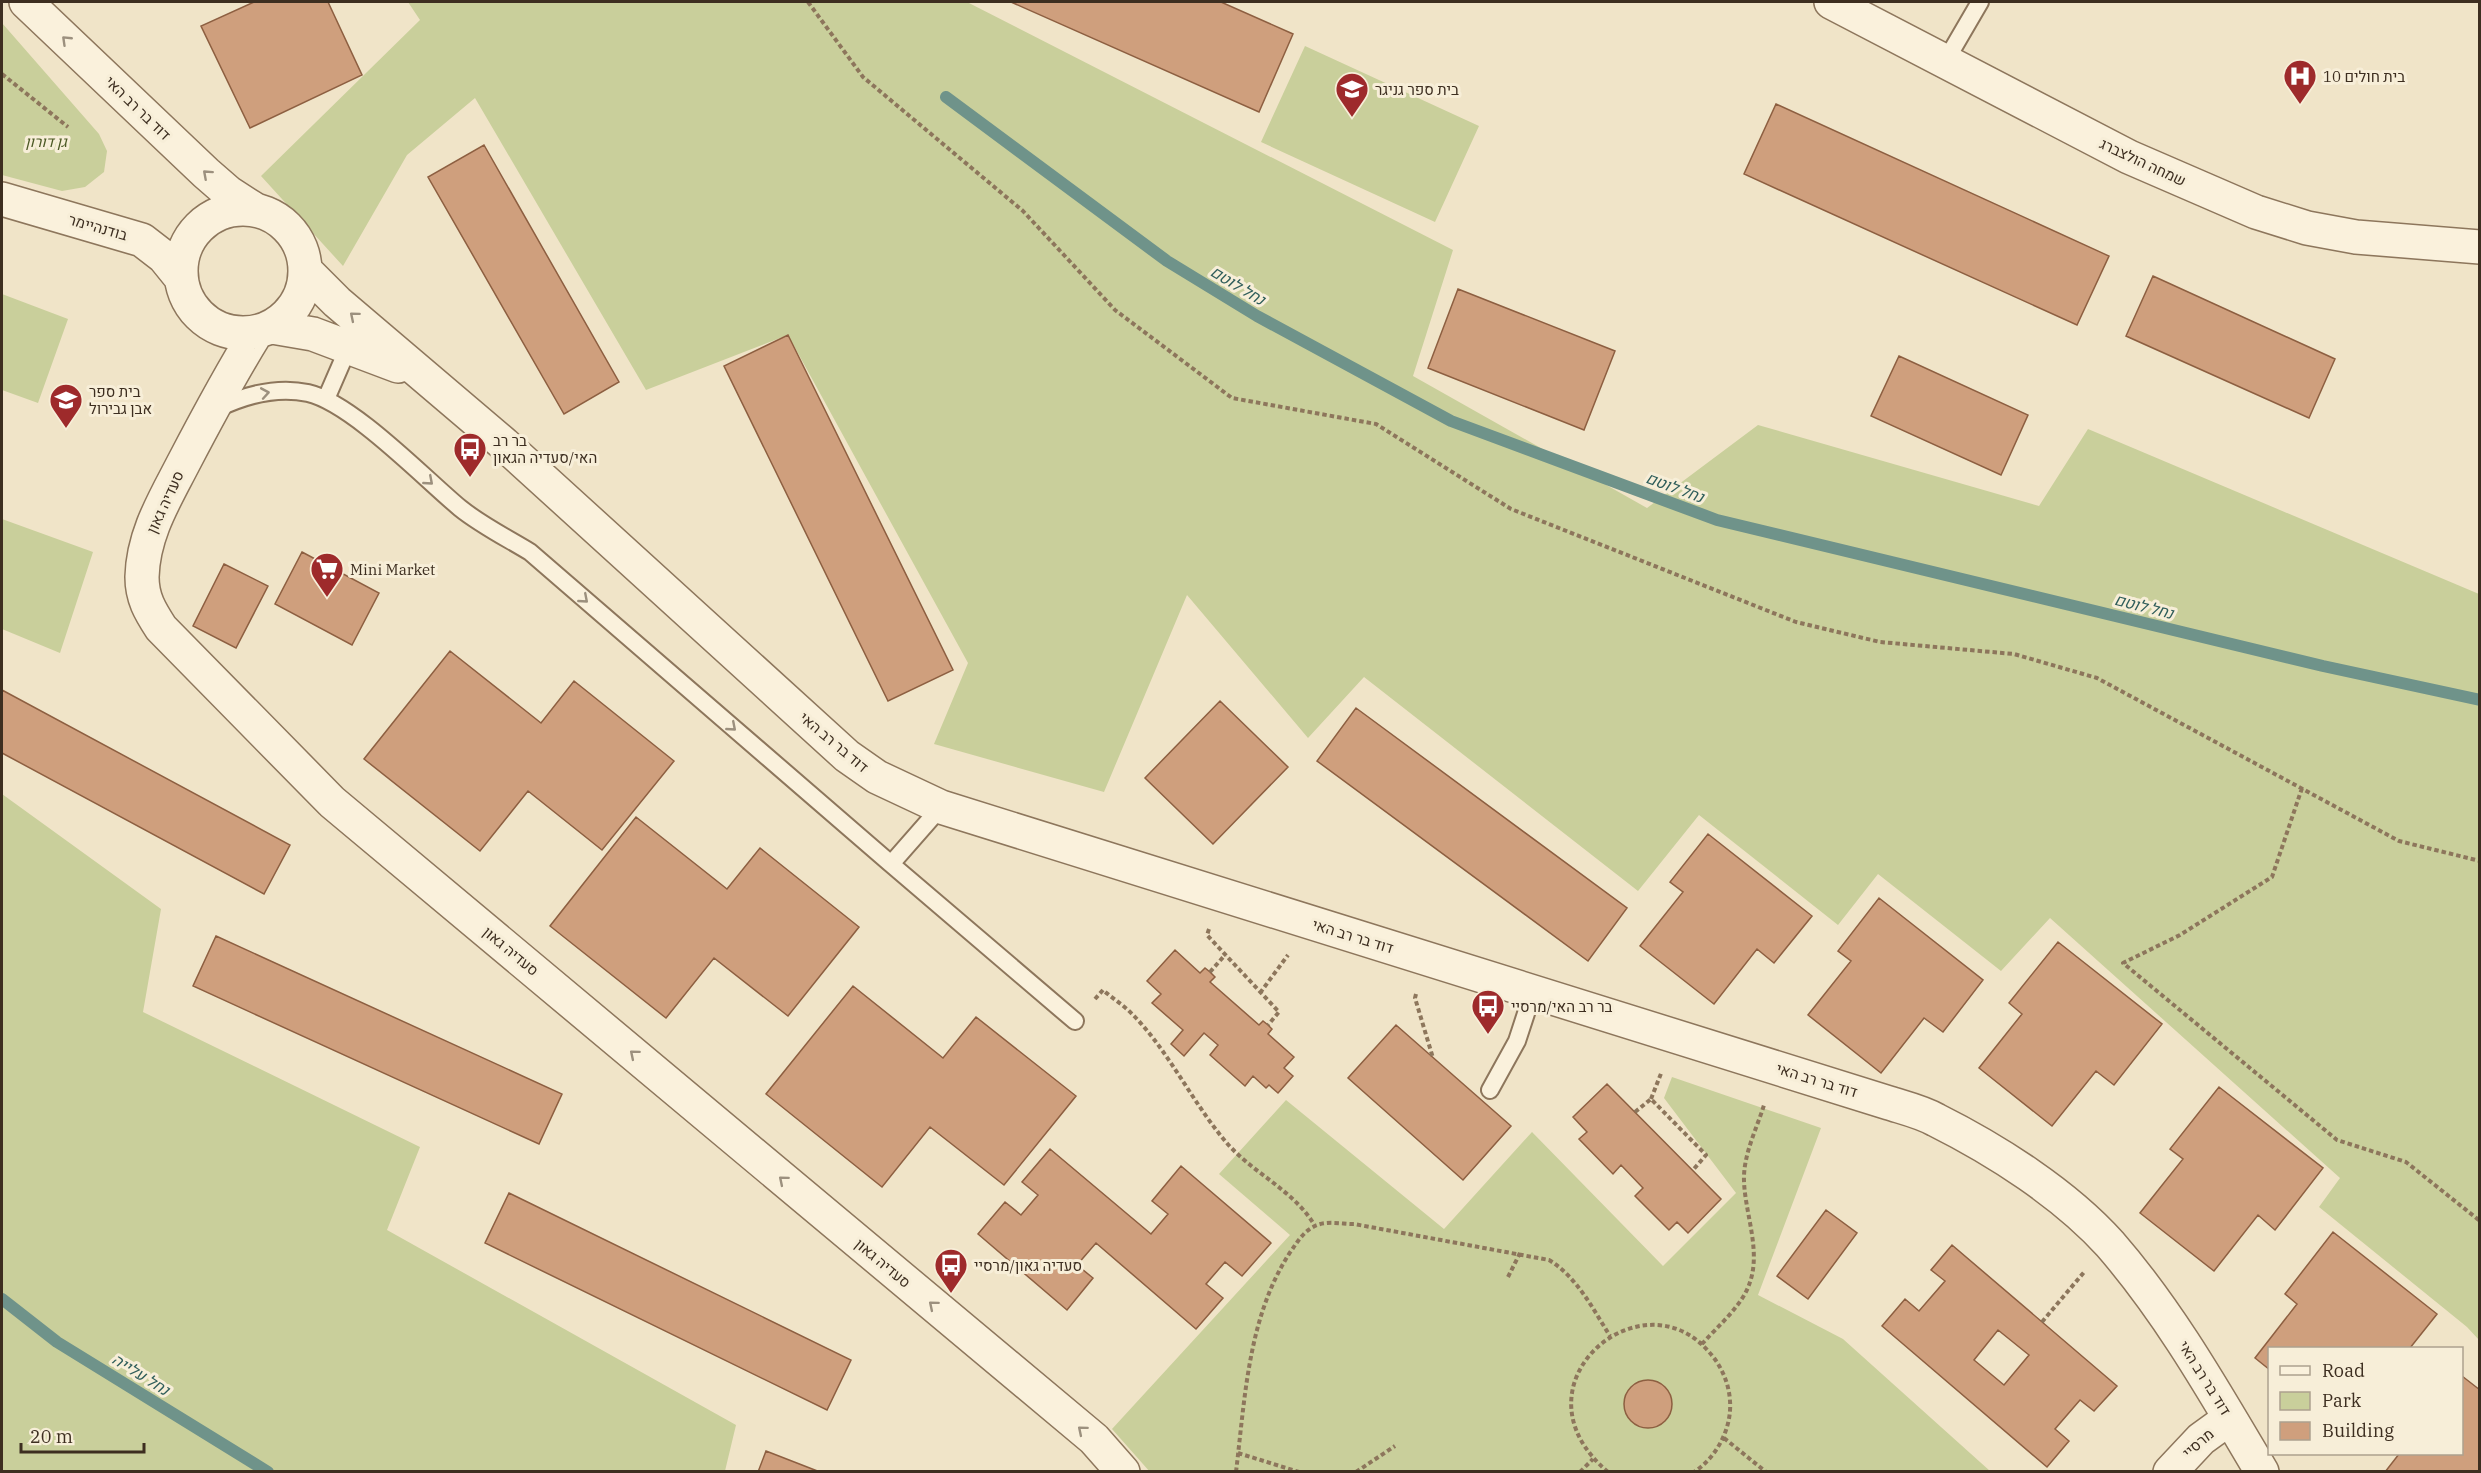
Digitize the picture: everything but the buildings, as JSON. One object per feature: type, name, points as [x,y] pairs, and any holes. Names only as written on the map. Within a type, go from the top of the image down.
[{"type":"street","name":"דוד בר רב האי","points":[[26,2],[206,173],[229,193],[254,209]]},
{"type":"street","name":"שמחה הולצברג","points":[[1831,2],[2129,157],[2256,212],[2307,228],[2356,237],[2480,247]]},
{"type":"street","name":"בודנהיימר","points":[[2,200],[142,240],[164,257],[181,278]]},
{"type":"street","points":[[235,209],[254,209],[271,214],[285,225],[296,238],[303,254],[306,271],[297,304],[286,317],[264,330],[235,333],[215,327],[198,315],[187,298],[181,278],[182,259],[188,240],[200,225],[216,214],[235,209]]},
{"type":"street","name":"דוד בר רב האי","points":[[306,271],[337,302],[431,380],[846,756],[877,777],[941,807],[1777,1067],[1934,1119],[1980,1144],[2031,1177],[2079,1214],[2108,1243],[2136,1276],[2187,1348],[2262,1472]]},
{"type":"street","name":"דוד בר רב האי","points":[[264,330],[313,334],[349,346],[431,380]]},
{"type":"street","name":"סעדיה גאון","points":[[264,330],[210,412],[151,528],[144,555],[142,579],[146,603],[160,628],[332,802],[1085,1432],[1123,1472]]},
{"type":"street","name":"מרסיי","points":[[2170,1472],[2201,1438],[2230,1418]]},
{"type":"lane","points":[[1945,62],[1980,2]]},
{"type":"lane","points":[[326,399],[349,346]]},
{"type":"lane","points":[[210,412],[237,399],[267,392],[292,390],[326,399],[371,431],[463,510],[530,552],[1075,1021]]},
{"type":"lane","points":[[891,864],[941,807]]},
{"type":"lane","points":[[1490,1090],[1516,1041],[1533,992]]},
{"type":"path","points":[[808,2],[863,77],[1023,212],[1114,310],[1232,399],[1376,424],[1511,509],[1796,622],[1880,642],[2014,654],[2097,678],[2399,841],[2480,861]]},
{"type":"path","points":[[2,74],[68,127]]},
{"type":"path","points":[[2302,788],[2272,877],[2180,935],[2123,963],[2337,1140],[2406,1162],[2480,1221]]},
{"type":"path","points":[[1220,894],[1207,935],[1279,1012],[1268,1024]]},
{"type":"path","points":[[1210,972],[1225,955]]},
{"type":"path","points":[[1260,993],[1287,958]]},
{"type":"path","points":[[1426,959],[1415,998],[1433,1058]]},
{"type":"path","points":[[1075,1021],[1103,990],[1128,1010],[1148,1034],[1225,1142],[1247,1163],[1305,1209],[1314,1226]]},
{"type":"path","points":[[1702,1344],[1743,1297],[1750,1282],[1754,1258],[1744,1179],[1747,1157],[1777,1067]]},
{"type":"path","points":[[1635,1112],[1651,1100],[1660,1077]]},
{"type":"path","points":[[1651,1100],[1706,1155],[1693,1170]]},
{"type":"path","points":[[1236,1472],[1251,1359],[1262,1311],[1273,1282],[1288,1257],[1300,1238],[1314,1226],[1324,1223],[1354,1224],[1549,1260],[1560,1266],[1576,1285],[1610,1336]]},
{"type":"path","points":[[1508,1277],[1520,1253]]},
{"type":"path","points":[[2042,1322],[2058,1302]]},
{"type":"path","points":[[1608,1472],[1581,1444],[1574,1428],[1571,1411],[1572,1390],[1579,1370],[1592,1351],[1610,1336],[1630,1328],[1648,1325],[1685,1333],[1702,1344],[1716,1360],[1726,1379],[1730,1401],[1724,1438],[1713,1455],[1694,1472]]},
{"type":"path","points":[[1724,1438],[1766,1472]]},
{"type":"path","points":[[1356,1472],[1395,1446]]},
{"type":"path","points":[[1238,1453],[1299,1472]]},
{"type":"path","points":[[1580,1472],[1593,1459]]},
{"type":"green space","points":[[408,2],[967,2],[1453,250],[1413,376],[1647,508],[1758,425],[2039,506],[2088,429],[2479,594],[2479,1340],[2467,1327],[2319,1207],[2340,1178],[2050,918],[2001,971],[1878,874],[1838,925],[1699,815],[1638,891],[1364,677],[1308,738],[1187,595],[1104,792],[934,744],[968,663],[788,335],[646,390],[475,98],[407,155],[343,266],[261,176],[420,20]]},
{"type":"green space","name":"גן דורון","points":[[2,23],[99,134],[107,151],[104,172],[85,187],[62,191],[2,175]]},
{"type":"green space","points":[[1305,46],[1479,126],[1435,222],[1261,142]]},
{"type":"green space","points":[[2,294],[68,319],[38,403],[2,390]]},
{"type":"green space","points":[[2,519],[93,552],[60,653],[2,629]]},
{"type":"green space","points":[[2,794],[161,909],[143,1012],[420,1147],[387,1230],[736,1425],[725,1471],[2,1471]]},
{"type":"green space","points":[[1672,1077],[1821,1128],[1758,1295],[1843,1339],[1990,1471],[1150,1472],[1112,1429],[1290,1235],[1219,1174],[1286,1100],[1444,1229],[1532,1132],[1663,1266],[1736,1193],[1664,1098]]},
{"type":"waterway","name":"נחל לוטם","points":[[946,97],[1167,261],[1257,316],[1451,421],[1717,520],[2323,666],[2480,700]]},
{"type":"waterway","name":"נחל עלייה","points":[[2,1299],[57,1342],[268,1472]]},
{"type":"place","name":"בית חולים 10","points":[[2300,105]]},
{"type":"place","name":"בית ספר גניגר","points":[[1352,118]]},
{"type":"place","name":"בית ספר אבן גבירול","points":[[66,429]]},
{"type":"place","name":"בר רב האי/סעדיה הגאון","points":[[470,478]]},
{"type":"place","name":"Mini Market","points":[[327,598]]},
{"type":"place","name":"בר רב האי/מרסיי","points":[[1488,1035]]},
{"type":"place","name":"סעדיה גאון/מרסיי","points":[[951,1294]]}]
